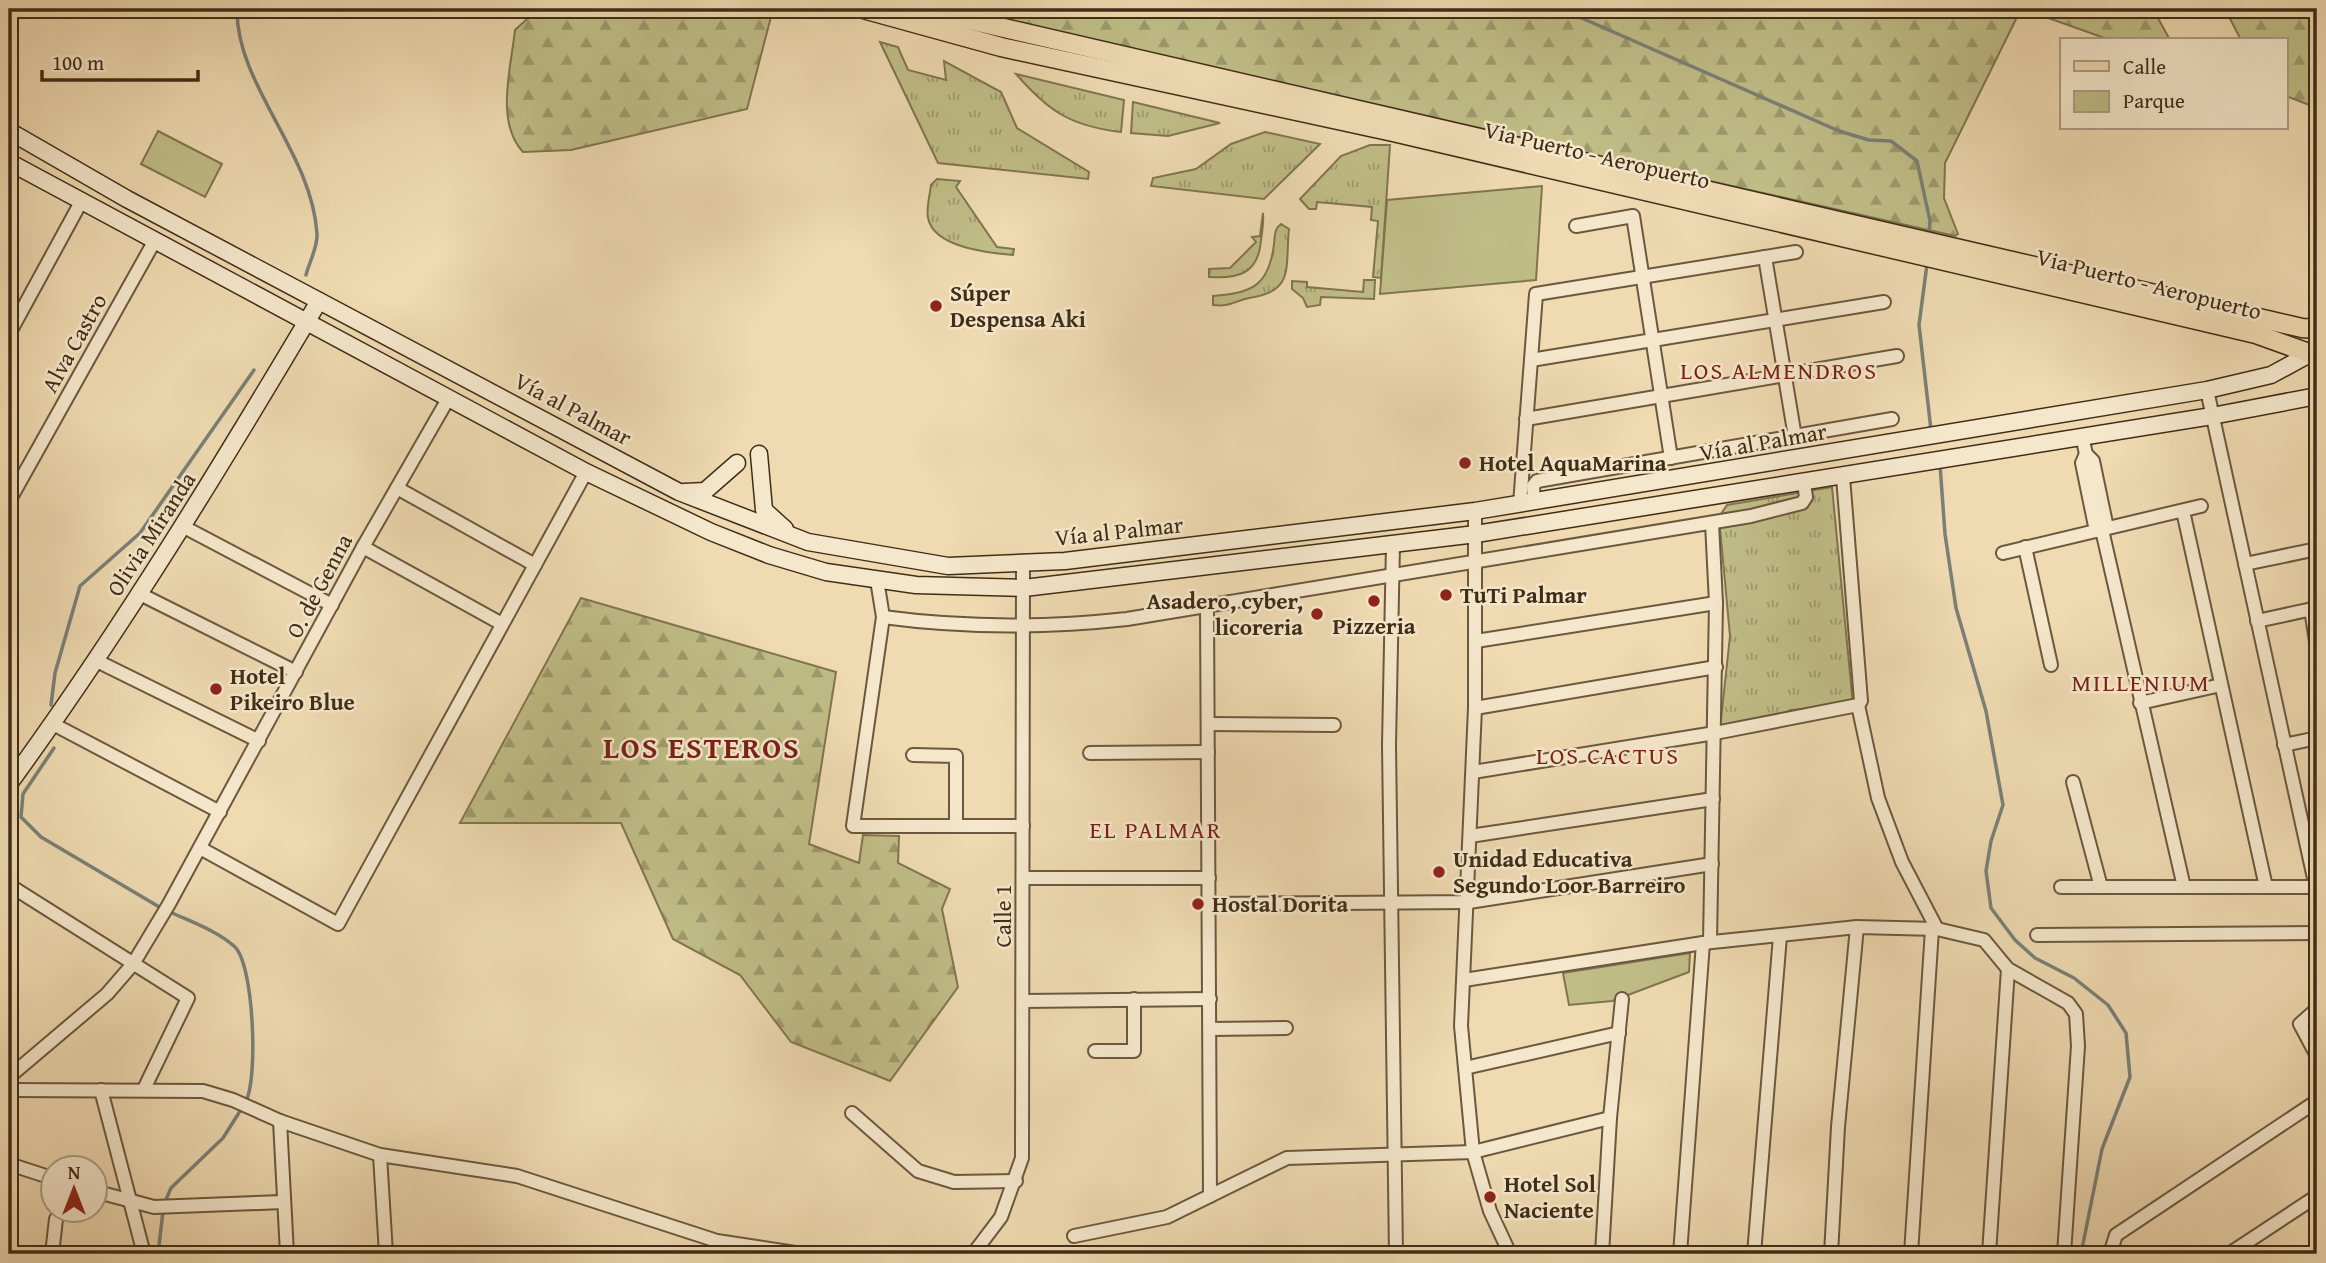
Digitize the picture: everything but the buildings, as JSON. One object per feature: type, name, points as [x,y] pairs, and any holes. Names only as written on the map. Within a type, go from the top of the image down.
[{"type":"main road","name":"Via Puerto - Aeropuerto","points":[[863,9],[1001,47],[1960,255],[2302,328],[2317,328]]},
{"type":"main road","name":"Via Puerto - Aeropuerto","points":[[922,9],[1892,240]]},
{"type":"main road","name":"Vía al Palmar","points":[[9,131],[127,199],[679,492],[808,542],[948,566],[1023,564],[1527,503],[2207,390],[2271,375],[2315,353]]},
{"type":"main road","name":"Vía al Palmar","points":[[9,162],[448,399],[711,532],[769,555],[826,572],[942,587],[1024,588],[1476,534],[1843,477],[2317,396]]},
{"type":"main road","name":"Via Puerto - Aeropuerto","points":[[1960,255],[2256,334],[2315,353]]},
{"type":"main road","name":"Olivia Miranda","points":[[9,784],[97,661],[184,527],[319,301]]},
{"type":"main road","points":[[759,454],[764,510],[775,523],[808,542]]},
{"type":"main road","points":[[679,492],[705,491],[737,463]]},
{"type":"street","points":[[9,334],[81,202]]},
{"type":"street","points":[[1576,226],[1633,216],[1671,458]]},
{"type":"street","name":"Alva Castro","points":[[9,501],[154,242]]},
{"type":"street","points":[[1527,503],[1526,419],[1536,294],[1796,252]]},
{"type":"street","points":[[1765,257],[1795,437]]},
{"type":"street","points":[[1531,360],[1884,302]]},
{"type":"street","points":[[1526,419],[1897,356]]},
{"type":"street","points":[[2061,887],[2266,887],[2312,890],[2284,745],[2207,390]]},
{"type":"street","name":"O. de Genna","points":[[133,964],[161,919],[363,547],[448,399]]},
{"type":"street","points":[[1527,503],[1537,481],[1892,419]]},
{"type":"street","points":[[2082,436],[2086,453],[2093,461],[2102,530],[2184,887]]},
{"type":"street","points":[[200,848],[338,924],[586,471]]},
{"type":"street","points":[[1843,477],[1861,701],[1858,705],[1878,798],[1902,862],[1935,929],[1911,1254]]},
{"type":"street","points":[[883,617],[945,625],[1070,625],[1207,607],[1795,507],[1806,498],[1804,483]]},
{"type":"street","points":[[397,488],[535,565]]},
{"type":"street","points":[[2003,553],[2201,506]]},
{"type":"street","points":[[1475,511],[1475,708],[1469,902],[1461,1026],[1473,1152],[1490,1211],[1510,1254]]},
{"type":"street","points":[[2183,511],[2266,887]]},
{"type":"street","points":[[1680,1254],[1712,864],[1716,603],[1712,523]]},
{"type":"street","points":[[184,527],[332,605]]},
{"type":"street","points":[[1393,544],[1388,745],[1396,1254]]},
{"type":"street","points":[[363,547],[502,624]]},
{"type":"street","points":[[2025,547],[2051,665]]},
{"type":"street","points":[[2245,565],[2317,549]]},
{"type":"street","name":"Calle 1","points":[[973,1254],[1001,1217],[1022,1158],[1023,564]]},
{"type":"street","points":[[877,580],[883,617],[853,826],[1023,825]]},
{"type":"street","points":[[140,594],[296,672]]},
{"type":"street","points":[[1476,641],[1716,603]]},
{"type":"street","points":[[1207,607],[1210,1196]]},
{"type":"street","points":[[2257,621],[2314,609],[2317,648]]},
{"type":"street","points":[[97,661],[259,741]]},
{"type":"street","points":[[1475,708],[1716,667]]},
{"type":"street","points":[[2140,703],[2221,685]]},
{"type":"street","points":[[1473,772],[1714,733],[1858,705]]},
{"type":"street","points":[[53,724],[220,812]]},
{"type":"street","points":[[1208,724],[1334,725]]},
{"type":"street","points":[[2284,745],[2317,738]]},
{"type":"street","points":[[1090,753],[1208,752]]},
{"type":"street","points":[[913,755],[956,756],[956,826]]},
{"type":"street","points":[[2073,782],[2101,887]]},
{"type":"street","points":[[1470,836],[1713,799]]},
{"type":"street","points":[[1209,904],[1469,902],[1712,864]]},
{"type":"street","points":[[1023,878],[1209,878]]},
{"type":"street","points":[[10,888],[188,998],[144,1089]]},
{"type":"street","points":[[1831,1254],[1838,1127],[1857,927]]},
{"type":"street","points":[[1464,981],[1706,942],[1857,927],[1935,929],[1984,940],[2008,968],[2068,1003],[2076,1014],[2077,1046],[2064,1254]]},
{"type":"street","points":[[2037,935],[2317,933]]},
{"type":"street","points":[[1754,1254],[1780,936]]},
{"type":"street","points":[[9,1077],[107,994],[133,964]]},
{"type":"street","points":[[1989,1254],[2008,968]]},
{"type":"street","points":[[1095,1051],[1134,1051],[1135,999]]},
{"type":"street","points":[[1024,1000],[1210,999]]},
{"type":"street","points":[[1602,1254],[1610,1118],[1622,999]]},
{"type":"street","points":[[2317,1009],[2300,1024],[2317,1056]]},
{"type":"street","points":[[1210,1029],[1286,1028]]},
{"type":"street","points":[[1465,1068],[1619,1033]]},
{"type":"street","points":[[9,1090],[203,1091],[380,1156],[517,1175],[717,1241],[802,1254]]},
{"type":"street","points":[[101,1090],[144,1254]]},
{"type":"street","points":[[2110,1254],[2116,1235],[2317,1101]]},
{"type":"street","points":[[852,1112],[918,1171],[954,1182],[1016,1181]]},
{"type":"street","points":[[1074,1236],[1167,1217],[1287,1158],[1473,1152],[1610,1118]]},
{"type":"street","points":[[279,1121],[287,1254]]},
{"type":"street","points":[[380,1156],[386,1254]]},
{"type":"street","points":[[9,1164],[38,1173]]},
{"type":"street","points":[[108,1195],[154,1207],[283,1202]]},
{"type":"street","points":[[2236,1252],[2317,1196]]},
{"type":"street","points":[[52,1254],[55,1224]]},
{"type":"green space","points":[[538,9],[773,9],[747,109],[571,150],[523,152],[514,140],[509,126],[508,77],[515,30]]},
{"type":"green space","points":[[961,9],[2021,9],[1945,163],[1944,198],[1958,234],[1955,236],[1145,54]]},
{"type":"green space","points":[[2023,9],[2153,9],[2169,38],[2104,38]]},
{"type":"green space","points":[[2225,9],[2317,9],[2317,108],[2288,97],[2288,38],[2240,38]]},
{"type":"green space","points":[[880,42],[898,47],[908,70],[946,80],[944,61],[1001,92],[1017,128],[1089,172],[1088,179],[938,163]]},
{"type":"green space","points":[[1016,74],[1124,100],[1121,132],[1088,126],[1062,115],[1039,98]]},
{"type":"green space","points":[[1133,102],[1220,123],[1168,136],[1131,133]]},
{"type":"green space","points":[[158,131],[222,164],[205,197],[141,164]]},
{"type":"green space","points":[[1265,132],[1320,144],[1264,199],[1151,186],[1153,178],[1196,169],[1231,144]]},
{"type":"green space","points":[[1370,145],[1390,145],[1381,278],[1373,277],[1378,221],[1371,220],[1372,207],[1317,202],[1316,209],[1309,209],[1300,199],[1341,156]]},
{"type":"green space","points":[[937,179],[960,181],[956,187],[997,247],[1014,249],[1013,255],[964,247],[951,242],[932,228],[928,218],[928,206],[931,185]]},
{"type":"green space","points":[[1542,186],[1536,280],[1380,294],[1387,200]]},
{"type":"green space","points":[[1263,213],[1259,252],[1251,267],[1229,277],[1209,277],[1209,269],[1230,268],[1256,242],[1252,237],[1260,236]]},
{"type":"green space","points":[[1281,224],[1289,229],[1287,266],[1281,284],[1264,295],[1213,305],[1213,296],[1238,293],[1256,285],[1263,278],[1272,258],[1276,230]]},
{"type":"green space","points":[[1364,280],[1375,280],[1374,299],[1321,297],[1320,305],[1307,307],[1303,298],[1292,289],[1292,281],[1307,282],[1307,287],[1363,292]]},
{"type":"green space","points":[[1832,487],[1853,705],[1791,710],[1764,721],[1720,729],[1730,636],[1719,517],[1727,505]]},
{"type":"green space","points":[[581,598],[836,672],[809,844],[859,863],[863,835],[899,836],[898,863],[950,889],[942,909],[958,987],[890,1081],[791,1042],[740,975],[673,939],[621,823],[460,823]]},
{"type":"green space","points":[[1690,953],[1689,972],[1612,1001],[1569,1005],[1563,973]]},
{"type":"waterway","points":[[237,9],[240,37],[248,65],[302,175],[312,204],[317,239],[306,275]]},
{"type":"waterway","points":[[1561,9],[1839,131],[1869,140],[1891,141],[1917,161],[1930,221],[1929,236]]},
{"type":"waterway","points":[[1927,264],[1919,325],[1931,430]]},
{"type":"waterway","points":[[51,705],[55,673],[80,586],[140,533],[254,370]]},
{"type":"waterway","points":[[1940,465],[1945,534],[1956,608],[1986,711],[2003,805],[1991,841],[1986,871],[1991,908],[2015,940],[2035,958],[2074,978],[2108,1005],[2126,1033],[2130,1077],[2102,1149],[2081,1254]]},
{"type":"waterway","points":[[54,748],[23,794],[21,817],[41,837],[161,908]]},
{"type":"waterway","points":[[168,911],[220,936],[235,947],[241,958],[250,998],[253,1047],[250,1089],[246,1101]]},
{"type":"waterway","points":[[164,1204],[171,1188],[223,1138],[242,1108]]},
{"type":"waterway","points":[[158,1254],[163,1211]]},
{"type":"place","name":"Súper Despensa Aki","points":[[936,306]]},
{"type":"place","name":"Hotel AquaMarina","points":[[1465,463]]},
{"type":"place","name":"TuTi Palmar","points":[[1446,595]]},
{"type":"place","name":"Pizzeria","points":[[1374,601]]},
{"type":"place","name":"Asadero, cyber, licoreria","points":[[1317,614]]},
{"type":"place","name":"Hotel Pikeiro Blue","points":[[216,689]]},
{"type":"place","name":"Unidad Educativa Segundo Loor Barreiro","points":[[1439,872]]},
{"type":"place","name":"Hostal Dorita","points":[[1198,904]]},
{"type":"place","name":"Hotel Sol Naciente","points":[[1490,1197]]},
{"type":"district","name":"LOS ALMENDROS","points":[[1779,371]]},
{"type":"district","name":"MILLENIUM","points":[[2141,683]]},
{"type":"district","name":"LOS ESTEROS","points":[[702,748]]},
{"type":"district","name":"LOS CACTUS","points":[[1608,756]]},
{"type":"district","name":"EL PALMAR","points":[[1156,830]]}]
